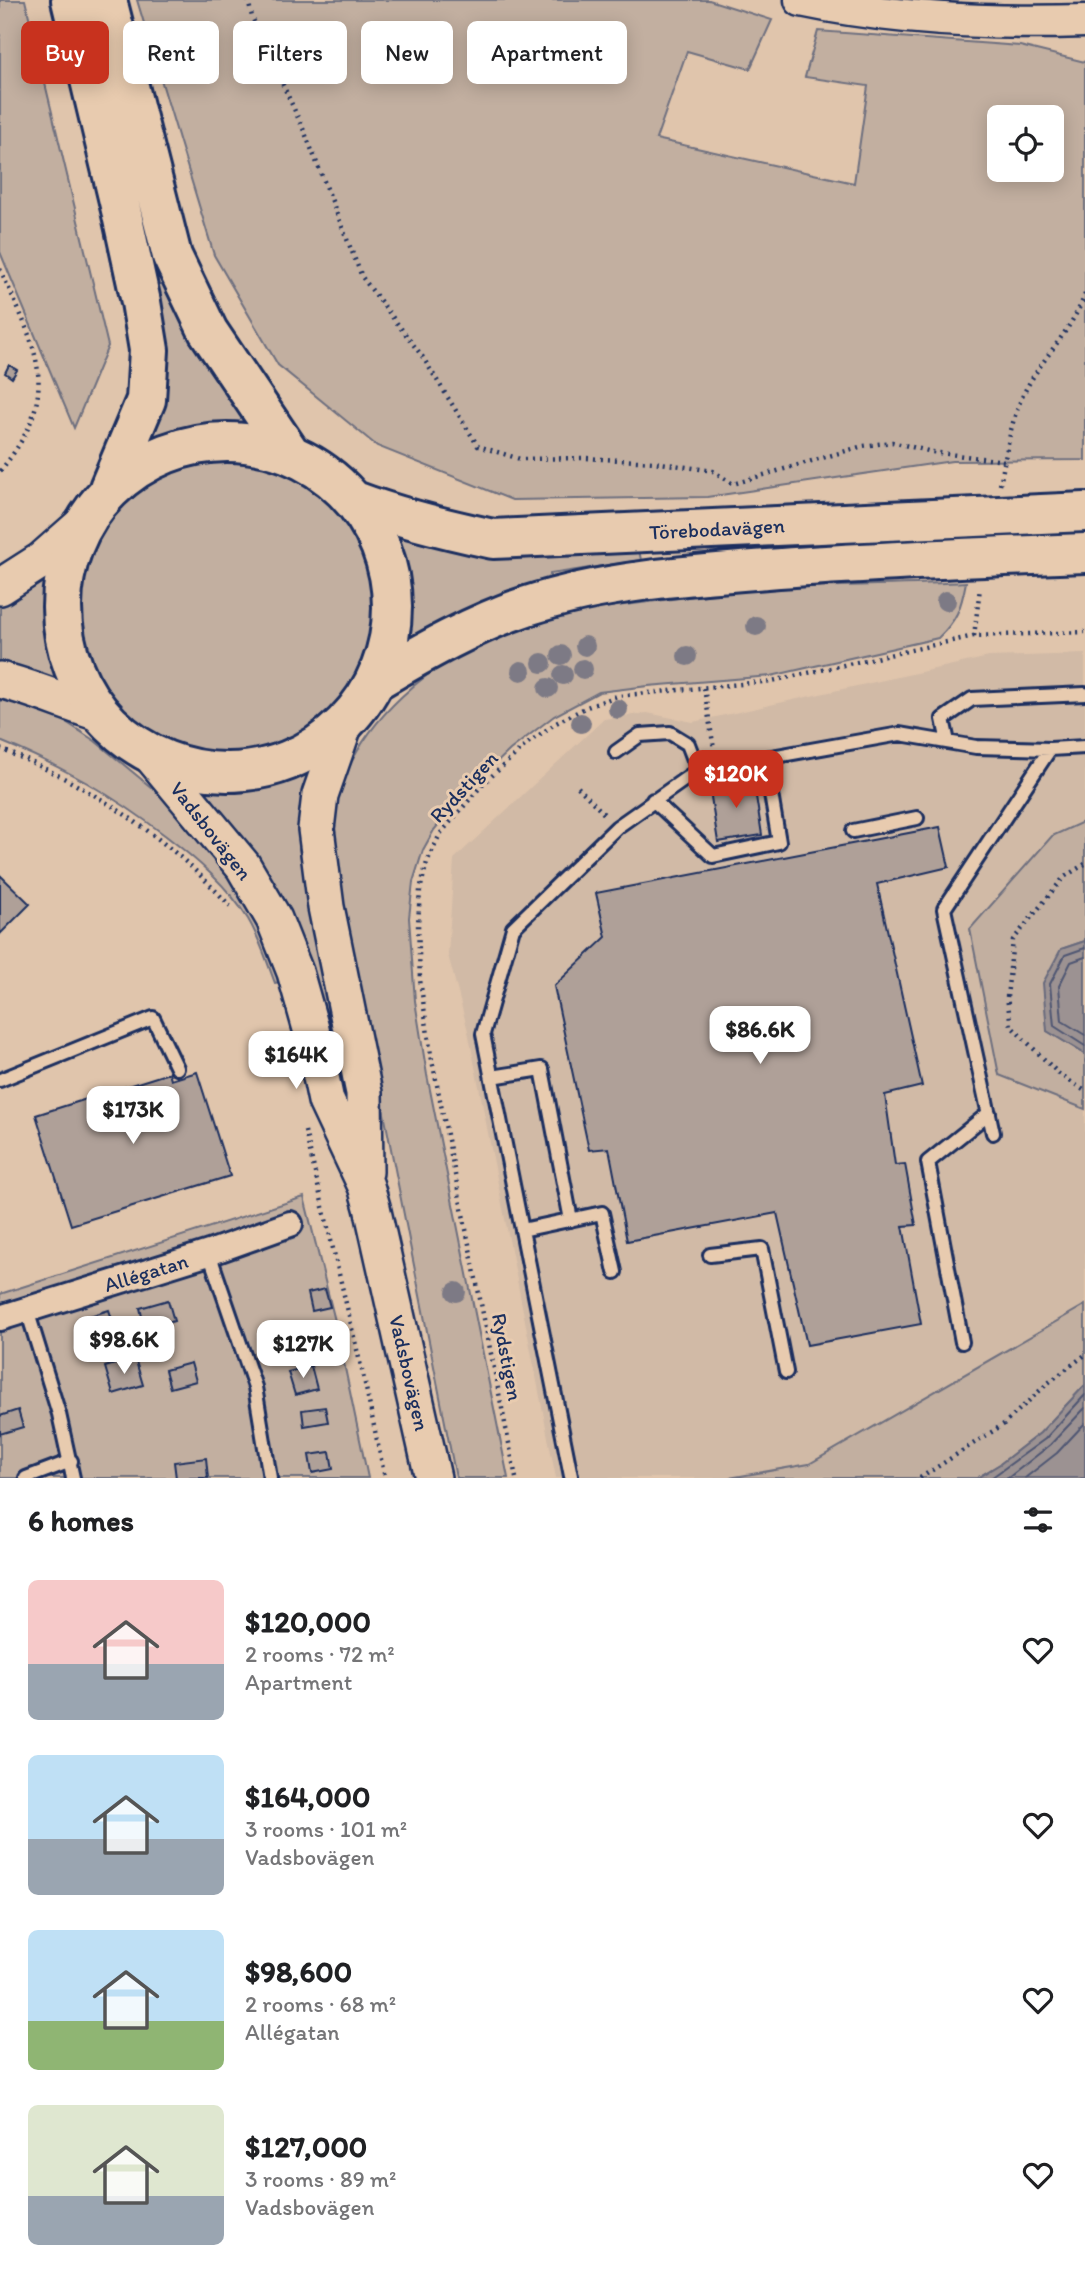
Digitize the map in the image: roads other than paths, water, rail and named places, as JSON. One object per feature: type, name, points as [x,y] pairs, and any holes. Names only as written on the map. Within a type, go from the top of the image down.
[{"type":"highway","points":[[71,0],[121,210],[149,351],[146,400],[106,493],[84,523],[65,570],[61,595],[62,620],[73,669],[99,713],[114,729],[150,754],[211,772],[253,771],[293,759],[329,737],[345,723],[362,703],[375,681],[390,635],[392,588],[387,565],[369,520],[355,501],[325,473],[290,453],[235,441],[206,442],[178,448],[152,459],[106,493]]},
{"type":"highway","points":[[107,0],[172,256],[208,331],[290,453]]},
{"type":"highway","name":"Törebodavägen","points":[[355,501],[387,513],[493,539],[1085,512]]},
{"type":"highway","name":"Törebodavägen","points":[[375,681],[454,637],[526,606],[592,589],[687,575],[881,561],[1085,553]]},
{"type":"main road","points":[[0,587],[42,560],[84,523]]},
{"type":"main road","points":[[0,680],[99,713]]},
{"type":"main road","name":"Vadsbovägen","points":[[345,723],[320,795],[316,829],[326,907],[363,1093],[366,1186],[433,1478]]},
{"type":"main road","name":"Vadsbovägen","points":[[150,754],[243,866],[274,919],[295,972],[312,1030],[327,1101],[366,1186]]},
{"type":"street","points":[[803,0],[871,13],[937,20],[1017,23],[1085,21]]},
{"type":"street","name":"Allégatan","points":[[0,1318],[209,1253],[290,1224]]},
{"type":"lane","points":[[948,742],[943,719],[972,699],[1085,694]]},
{"type":"lane","points":[[615,752],[640,735],[670,733],[688,744],[698,770]]},
{"type":"lane","points":[[571,1476],[483,1034],[513,928],[617,827],[698,770],[900,734],[976,747],[1085,747]]},
{"type":"lane","points":[[993,1133],[944,909],[1050,749]]},
{"type":"lane","points":[[653,800],[713,856],[779,842],[765,758]]},
{"type":"lane","points":[[853,831],[917,818]]},
{"type":"lane","points":[[0,1080],[153,1018],[177,1068]]},
{"type":"lane","points":[[492,1077],[542,1069],[571,1220]]},
{"type":"lane","points":[[962,1342],[928,1162],[989,1113]]},
{"type":"lane","points":[[522,1230],[602,1213],[614,1272]]},
{"type":"lane","points":[[710,1255],[762,1250],[786,1372]]},
{"type":"lane","points":[[209,1253],[255,1387],[270,1478]]},
{"type":"lane","points":[[27,1310],[59,1414],[73,1478]]},
{"type":"lane","points":[[26,1478],[71,1461]]},
{"type":"water","points":[[1085,941],[1085,1054],[1047,1031],[1043,983],[1061,949]]},
{"type":"water","points":[[1085,1385],[1085,1478],[977,1478],[1040,1433]]}]
